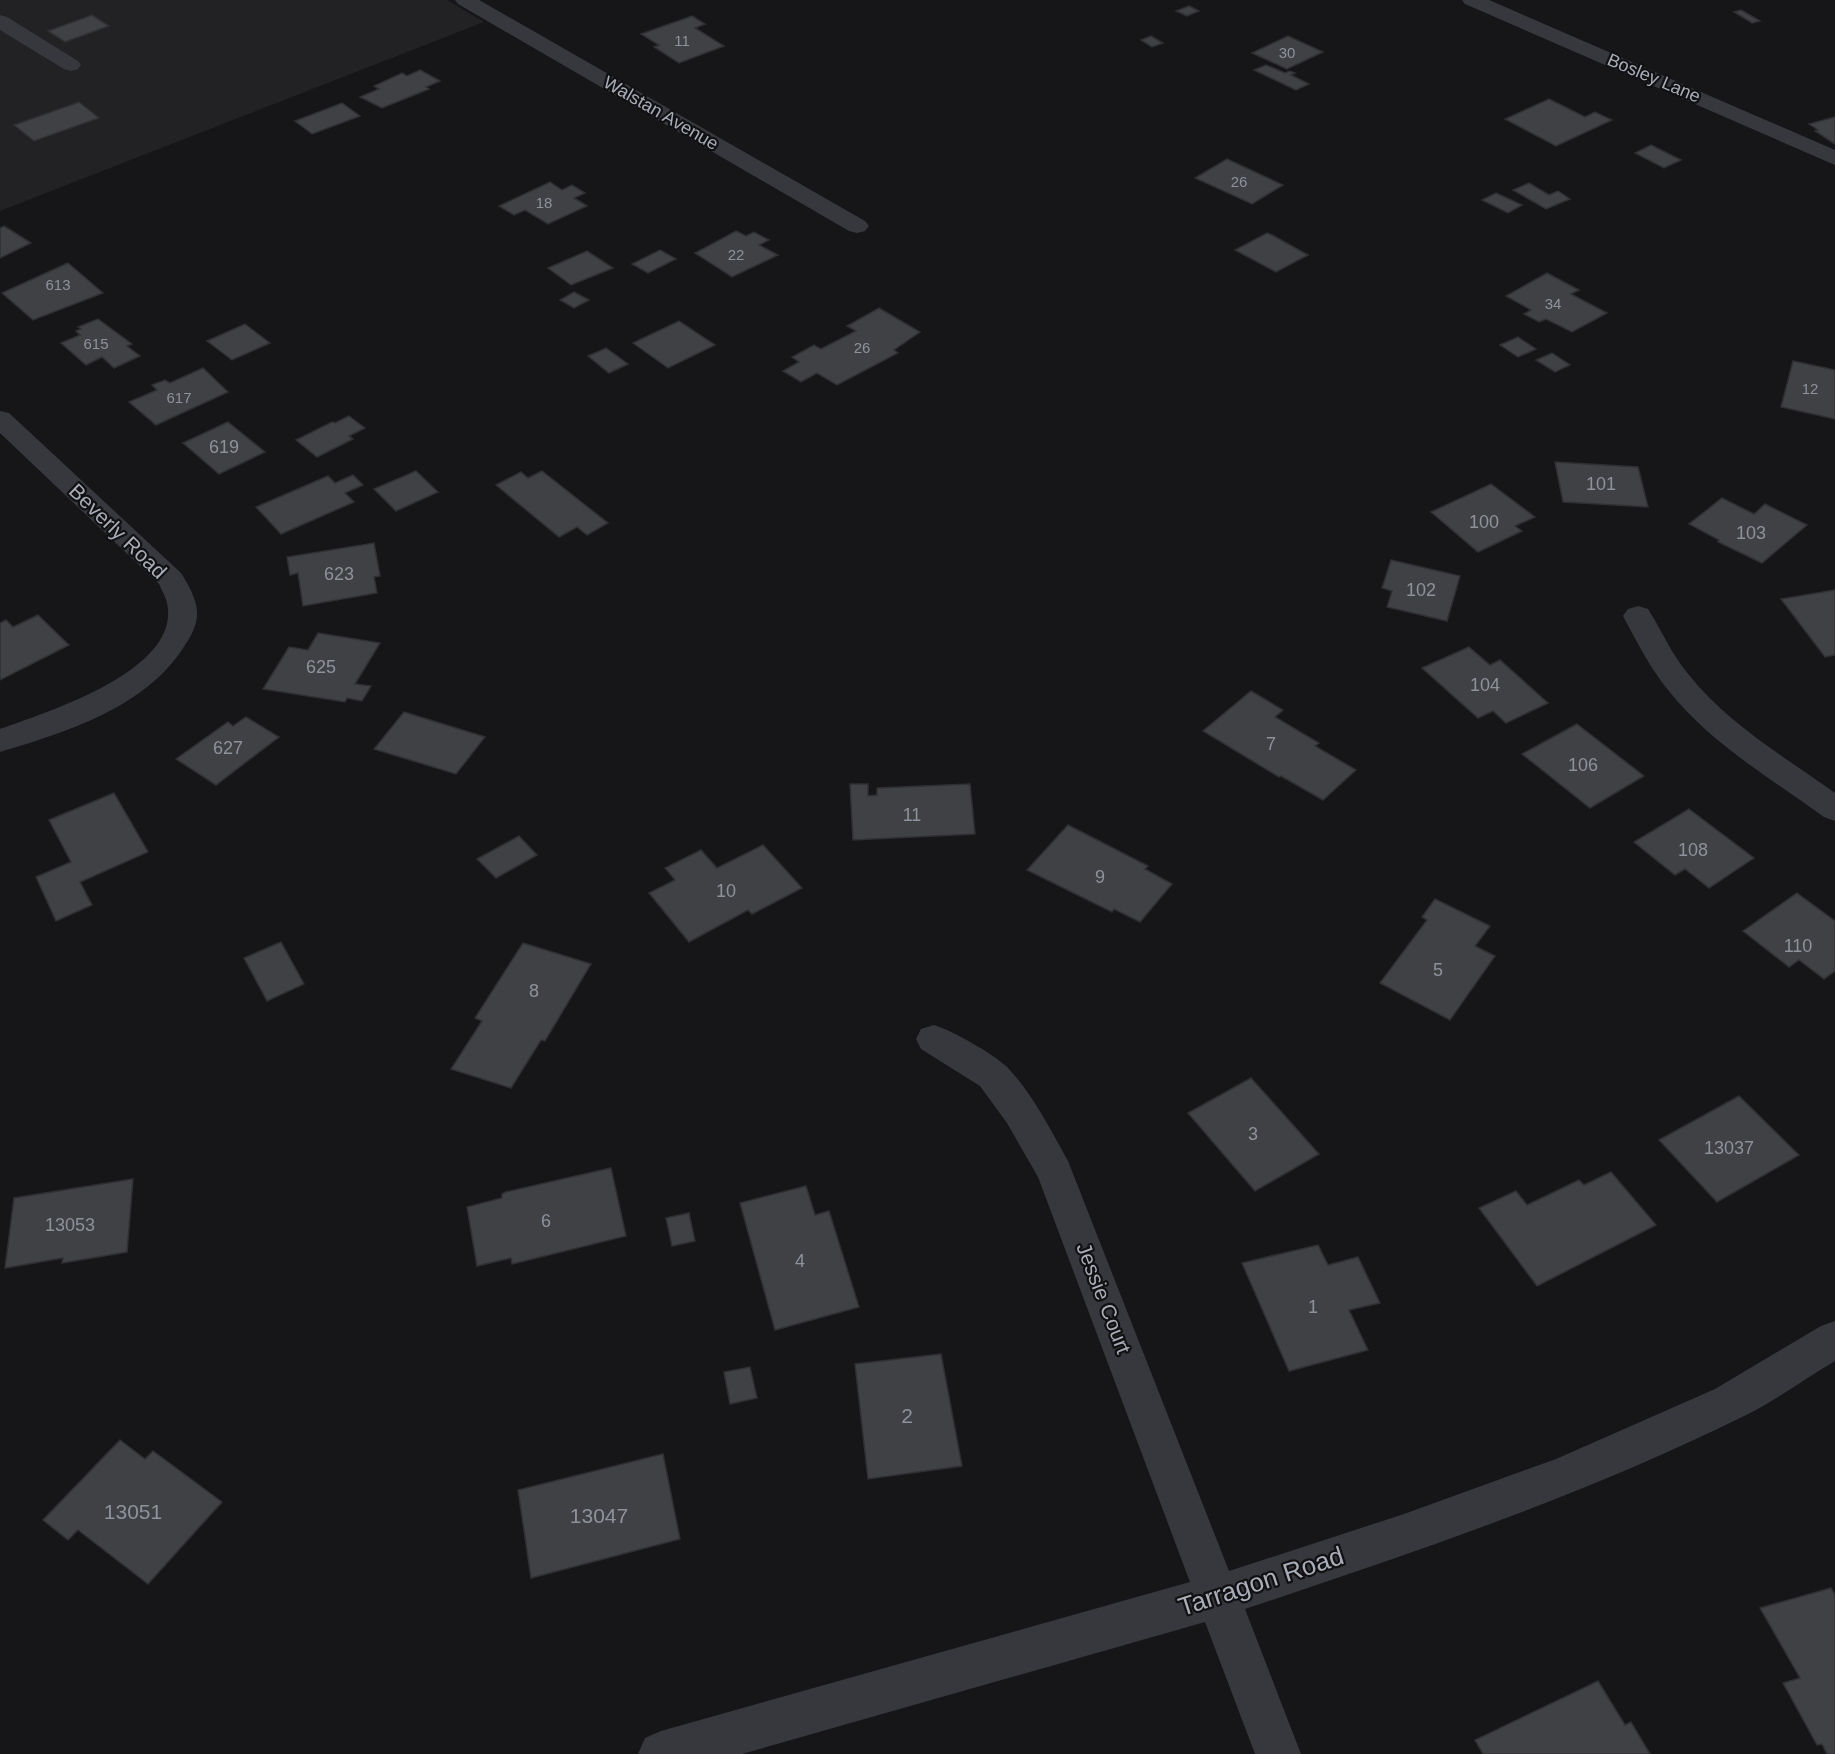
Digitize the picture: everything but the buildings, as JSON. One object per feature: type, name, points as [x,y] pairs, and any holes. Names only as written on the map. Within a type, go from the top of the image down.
[{"type":"street","name":"Walstan Avenue","points":[[465,0],[857,226]]},
{"type":"street","name":"Bosley Lane","points":[[1472,0],[1835,158]]},
{"type":"street","points":[[0,21],[71,66]]},
{"type":"street","name":"Beverly Road","points":[[0,419],[171,580],[182,604],[183,622],[171,647],[154,667],[132,685],[82,710],[0,741]]},
{"type":"street","points":[[1638,616],[1662,661],[1692,698],[1733,734],[1835,809]]},
{"type":"street","name":"Jessie Court","points":[[934,1039],[993,1076],[1020,1112],[1055,1172],[1278,1754]]},
{"type":"street","name":"Tarragon Road","points":[[661,1754],[1219,1596],[1404,1535],[1564,1476],[1729,1403],[1835,1339]]},
{"type":"shaded area","points":[[0,0],[447,0],[484,22],[0,211]]}]
